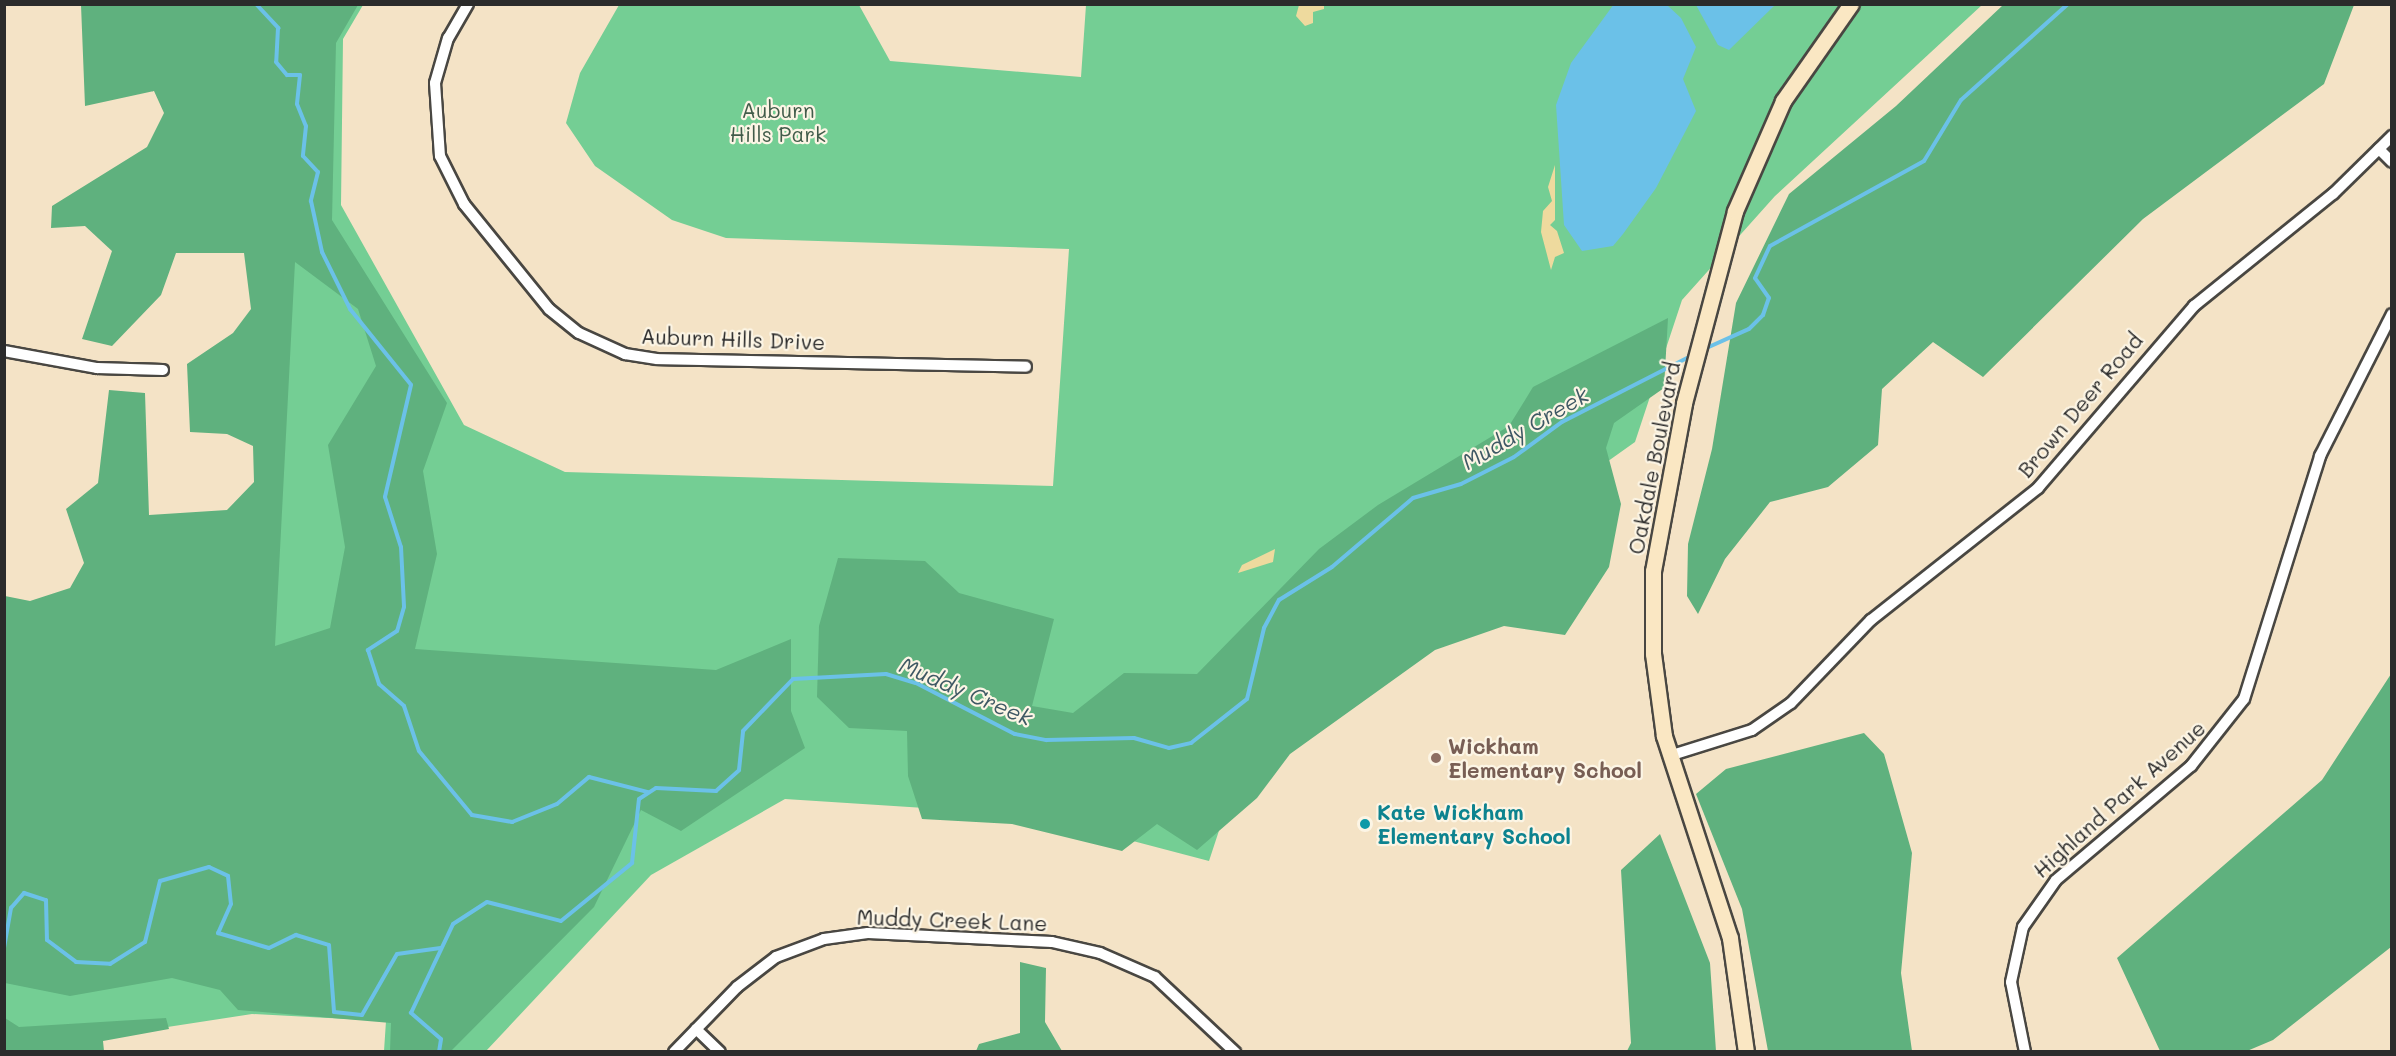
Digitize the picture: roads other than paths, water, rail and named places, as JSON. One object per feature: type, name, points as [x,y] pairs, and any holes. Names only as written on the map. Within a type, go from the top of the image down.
[{"type":"main road","name":"Oakdale Boulevard","points":[[1746,1052],[1730,939],[1669,756],[1653,654],[1653,571],[1684,403],[1735,211],[1765,136],[1804,67],[1851,4]]},
{"type":"street","name":"Auburn Hills Drive","points":[[468,4],[448,38],[435,83],[441,156],[464,204],[549,309],[579,333],[625,354],[657,359],[1026,367]]},
{"type":"street","name":"Brown Deer Road","points":[[1669,756],[1744,734],[1791,703],[1871,620],[2038,488],[2173,327],[2379,149],[2391,136]]},
{"type":"street","points":[[2379,149],[2391,162]]},
{"type":"street","name":"Highland Park Avenue","points":[[2025,1052],[2011,982],[2023,927],[2056,880],[2191,766],[2244,699],[2320,456],[2391,314]]},
{"type":"street","points":[[4,351],[97,368],[163,370]]},
{"type":"street","name":"Muddy Creek Lane","points":[[674,1052],[736,987],[776,957],[824,939],[868,933],[1052,942],[1100,953],[1155,977],[1234,1052]]},
{"type":"street","points":[[696,1029],[720,1052]]},
{"type":"water","points":[[1614,4],[1667,5],[1681,18],[1696,47],[1683,79],[1696,111],[1656,188],[1623,234],[1613,246],[1582,251],[1564,225],[1556,105],[1571,63]]},
{"type":"water","points":[[1696,5],[1775,5],[1729,50],[1718,45]]},
{"type":"waterway","points":[[256,4],[278,28],[276,62],[287,75],[300,75],[297,104],[306,126],[303,156],[318,172],[311,201],[322,252],[350,309],[411,385],[385,497],[401,547],[404,607],[397,631],[368,650],[379,684],[404,706],[419,751],[472,815],[512,822],[557,804],[589,777],[648,792]]},
{"type":"waterway","name":"Muddy Creek","points":[[1702,350],[1749,329],[1763,315],[1769,298],[1755,278],[1770,246],[1924,161],[1961,100],[2068,4]]},
{"type":"waterway","name":"Muddy Creek","points":[[439,1052],[441,1039],[411,1013],[453,924],[487,902],[561,921],[632,863],[639,799],[656,788],[716,791],[739,770],[743,731],[793,679],[886,674],[916,683],[1015,734],[1046,740],[1134,738],[1169,748],[1191,743],[1247,699],[1264,628],[1279,600],[1332,567],[1413,498],[1461,484],[1514,457],[1562,422],[1693,355]]},
{"type":"waterway","name":"Muddy Creek","points":[[4,948],[11,908],[24,893],[46,900],[47,940],[76,962],[110,964],[145,942],[160,881],[209,867],[228,876],[231,904],[218,933],[269,948],[296,935],[329,945],[334,1012],[362,1015],[397,954],[441,948]]},
{"type":"place","name":"Wickham Elementary School","points":[[1436,758]]},
{"type":"place","name":"Kate Wickham Elementary School","points":[[1365,824]]},
{"type":"park label","name":"Auburn Hills Park","points":[[778,122]]}]
